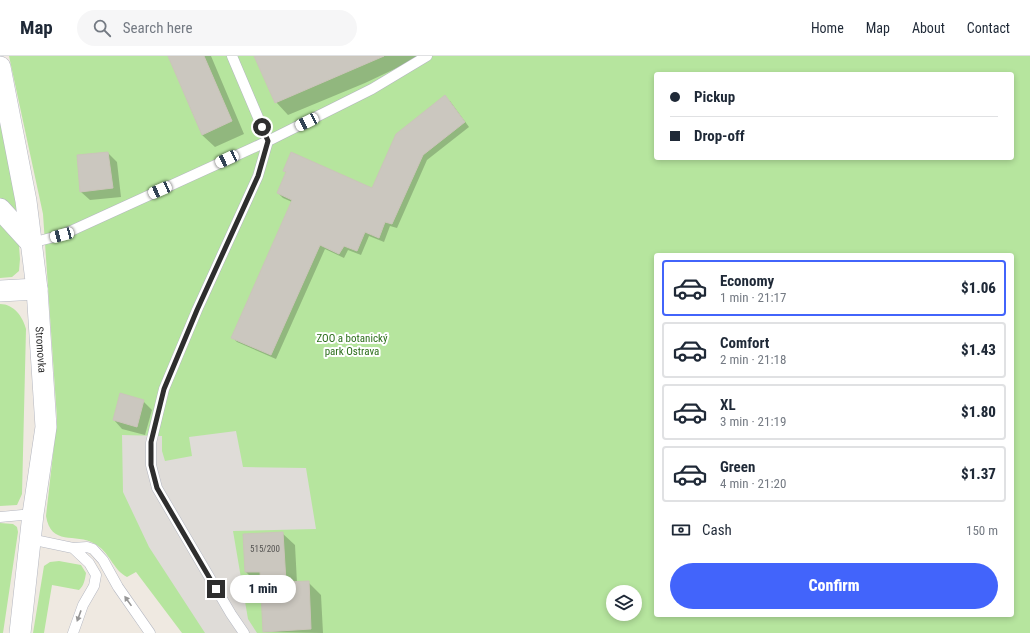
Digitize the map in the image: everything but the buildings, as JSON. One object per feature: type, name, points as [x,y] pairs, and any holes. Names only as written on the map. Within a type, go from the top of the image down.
[{"type":"street","name":"Stromovka","points":[[0,68],[26,201],[37,289],[46,427],[33,514],[20,633]]},
{"type":"street","points":[[0,209],[31,243]]},
{"type":"street","points":[[0,291],[37,289]]},
{"type":"lane","points":[[232,56],[268,141],[258,176],[197,310],[164,389],[151,442],[151,465],[157,488],[231,614],[244,633]]},
{"type":"lane","points":[[31,243],[62,235],[268,141],[372,89],[427,56]]},
{"type":"lane","points":[[0,517],[33,514]]},
{"type":"lane","points":[[30,539],[73,548],[87,547],[93,549],[103,560],[118,587],[150,633]]},
{"type":"lane","points":[[73,548],[89,563],[96,574],[94,586],[83,605],[74,633]]},
{"type":"green space","name":"ZOO a botanický park Ostrava","points":[[9,56],[1030,56],[1030,633],[182,633],[136,572],[127,577],[118,570],[100,547],[87,541],[65,537],[53,532],[49,526],[46,516],[57,419],[43,214]]},
{"type":"green space","points":[[0,112],[14,180],[20,259],[19,271],[12,277],[0,278]]},
{"type":"green space","points":[[0,304],[10,306],[14,309],[23,320],[26,329],[22,494],[17,505],[0,506]]},
{"type":"green space","points":[[0,523],[13,524],[17,527],[18,532],[3,633],[0,633]]},
{"type":"green space","points":[[59,561],[81,565],[86,573],[84,582],[79,590],[52,585],[44,633],[33,633],[44,566],[50,562]]},
{"type":"shaded area","points":[[236,431],[243,467],[306,468],[316,529],[233,531],[248,619],[257,633],[205,633],[149,547],[123,492],[122,435],[162,436],[162,451],[165,461],[192,456],[189,437]]},
{"type":"route","points":[[216,589],[157,488],[151,465],[151,442],[164,389],[197,310],[258,176],[268,141],[262,127]]}]
